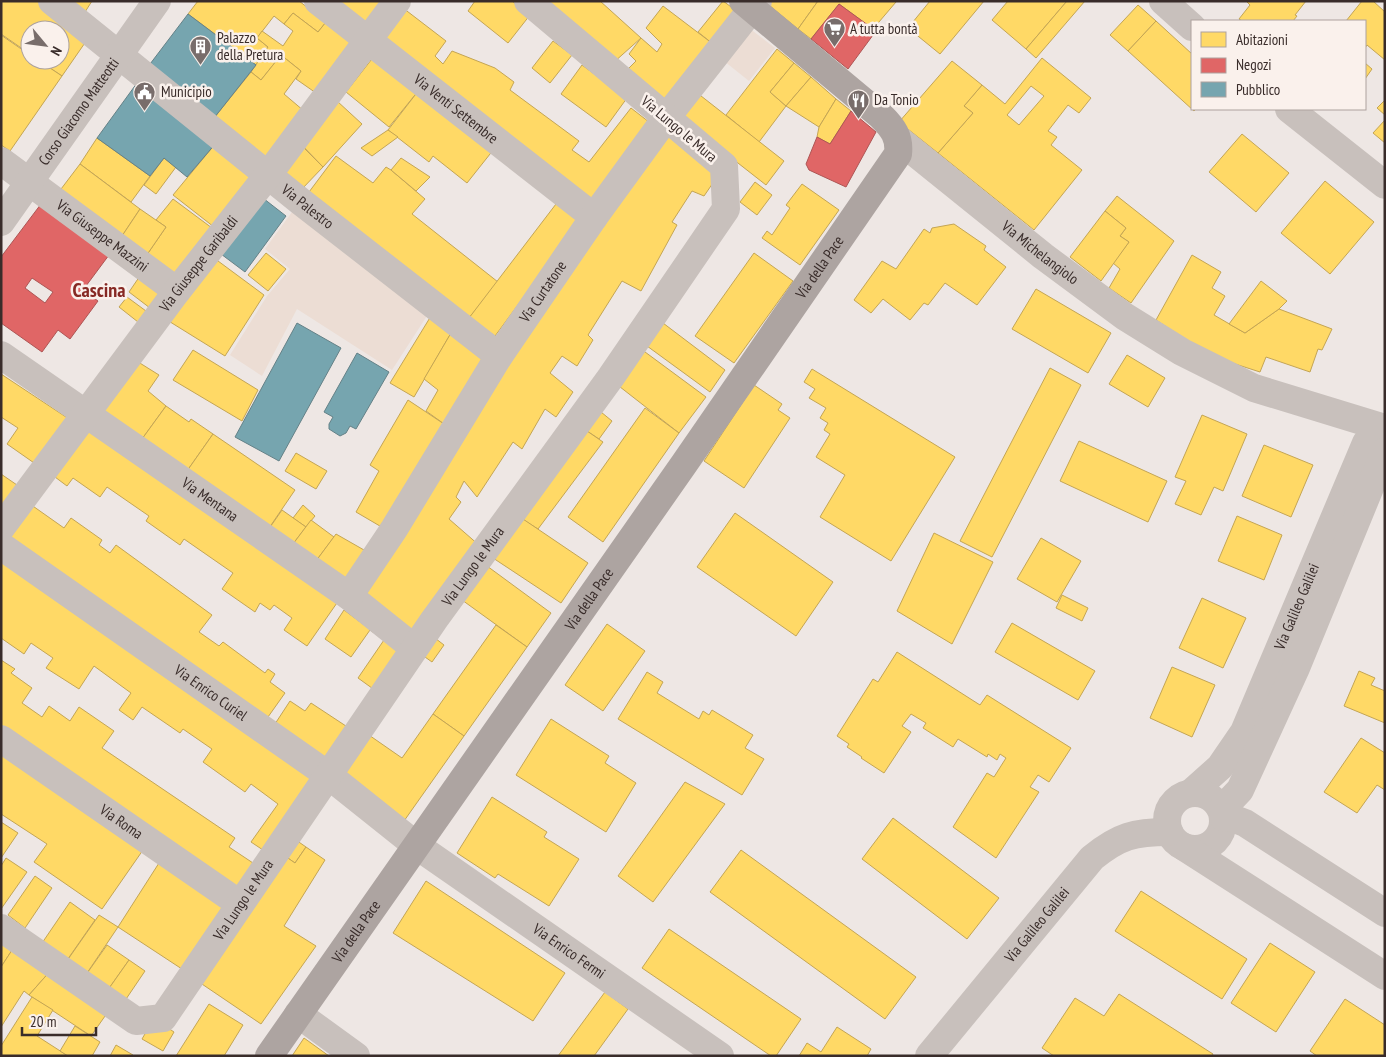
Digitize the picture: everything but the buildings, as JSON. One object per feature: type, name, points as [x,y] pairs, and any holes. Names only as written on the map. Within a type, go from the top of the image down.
[{"type":"main road","name":"Via Michelangiolo","points":[[751,4],[875,111],[895,131],[898,139]]},
{"type":"main road","name":"Via della Pace","points":[[269,1056],[886,174],[898,154],[898,139]]},
{"type":"street","name":"Via Palestro","points":[[52,1],[268,175],[499,356]]},
{"type":"street","name":"Corso Giacomo Matteotti","points":[[1,222],[157,1]]},
{"type":"street","name":"Via Venti Settembre","points":[[318,1],[594,217]]},
{"type":"street","name":"Via Giuseppe Garibaldi","points":[[1,528],[177,291],[268,175],[368,42],[396,1]]},
{"type":"street","name":"Via Lungo le Mura","points":[[1,928],[136,1021],[163,1018],[414,648],[611,377],[726,209],[724,166],[528,1]]},
{"type":"street","points":[[1163,1],[1191,26]]},
{"type":"street","name":"Via Curtatone","points":[[349,596],[394,529],[499,356],[594,217],[751,4]]},
{"type":"street","points":[[1290,110],[1385,185]]},
{"type":"street","name":"Via Michelangiolo","points":[[898,139],[1043,256],[1124,316],[1182,352],[1254,388],[1384,433]]},
{"type":"street","name":"Via Giuseppe Mazzini","points":[[1,161],[177,291]]},
{"type":"street","name":"Via Mentana","points":[[1,356],[349,596],[414,648]]},
{"type":"street","name":"Via Galileo Galilei","points":[[1176,840],[1166,824],[1170,807],[1179,797],[1192,792],[1220,767],[1244,732],[1366,443],[1384,433]]},
{"type":"street","name":"Via Galileo Galilei","points":[[929,1056],[1092,858],[1122,837],[1142,832],[1176,840],[1201,849],[1216,841],[1220,834],[1223,813],[1240,790],[1292,677],[1384,433]]},
{"type":"street","name":"Via Enrico Curiel","points":[[1,546],[328,775],[417,846]]},
{"type":"street","name":"Via Roma","points":[[1,740],[240,904]]},
{"type":"street","points":[[1192,792],[1209,796],[1223,813],[1245,823],[1385,913]]},
{"type":"street","points":[[1176,840],[1385,976]]},
{"type":"street","name":"Via Enrico Fermi","points":[[417,846],[720,1056]]},
{"type":"street","points":[[298,1014],[356,1056]]},
{"type":"shaded area","points":[[749,28],[775,48],[749,81],[724,61]]},
{"type":"shaded area","points":[[300,201],[434,305],[392,370],[297,309],[262,376],[230,355],[267,296],[290,269],[265,249]]},
{"type":"place","name":"A tutta bontà","points":[[834,48]]},
{"type":"place","name":"Palazzo della Pretura","points":[[201,66]]},
{"type":"place","name":"Municipio","points":[[145,111]]},
{"type":"place","name":"Da Tonio","points":[[858,119]]},
{"type":"district","name":"Cascina","points":[[99,290]]}]
